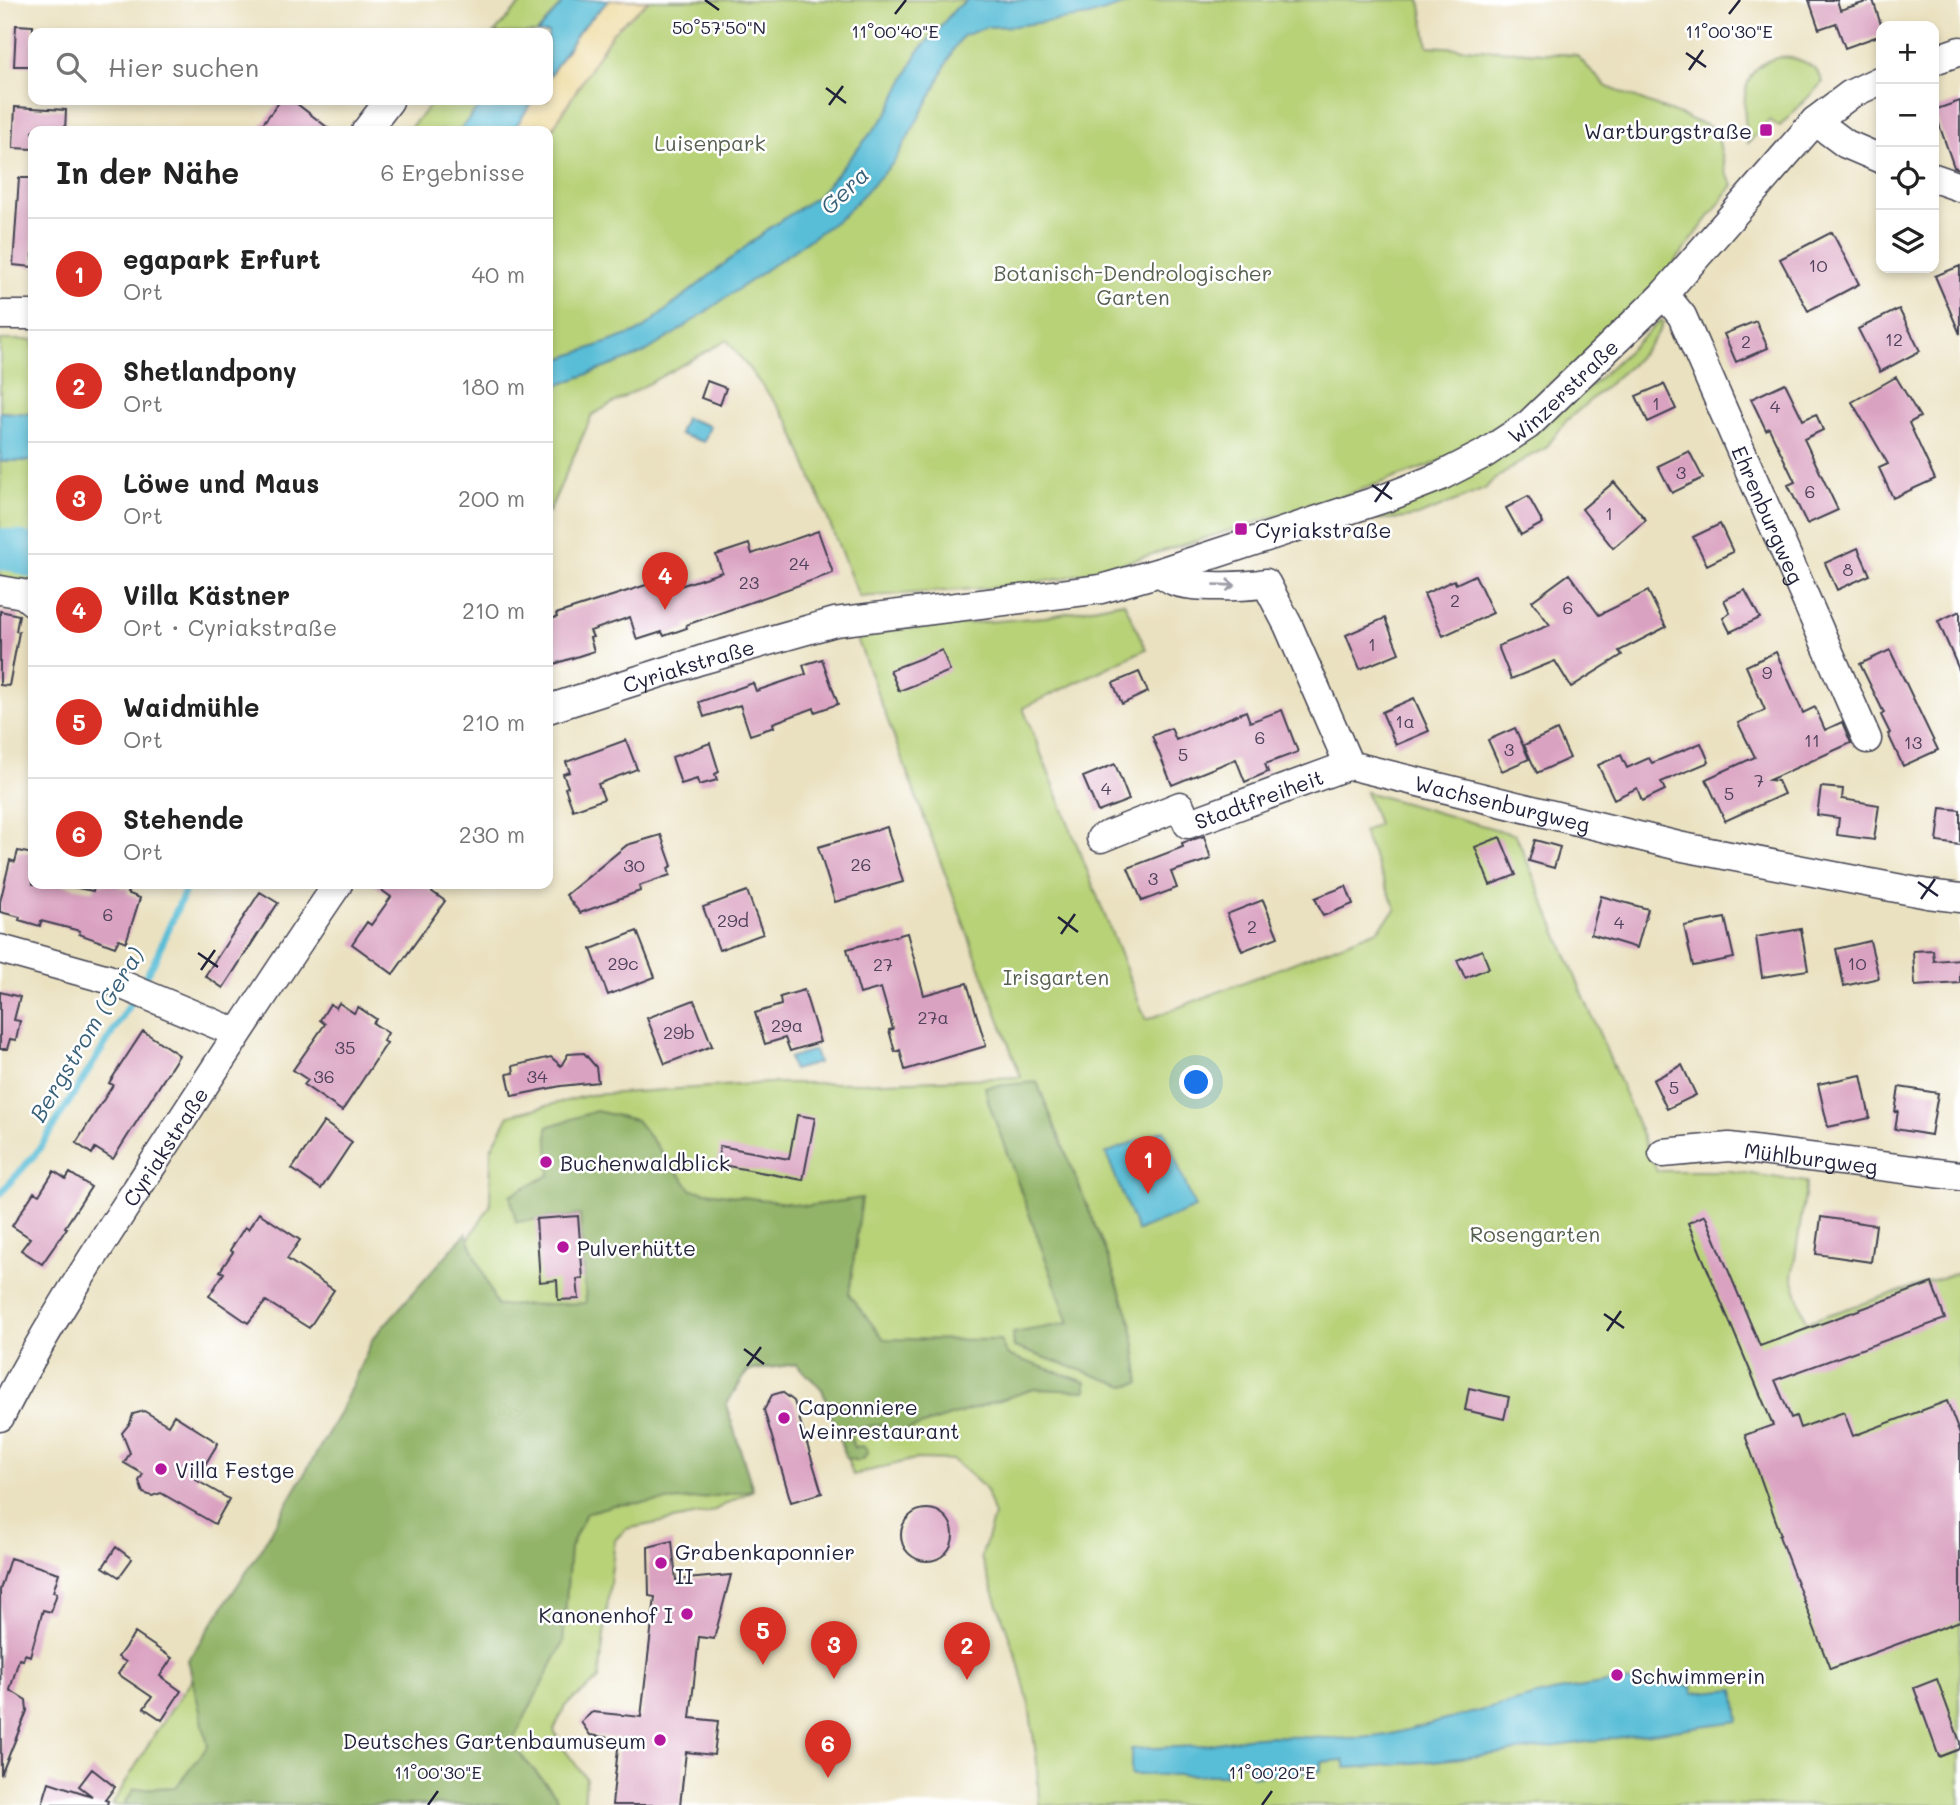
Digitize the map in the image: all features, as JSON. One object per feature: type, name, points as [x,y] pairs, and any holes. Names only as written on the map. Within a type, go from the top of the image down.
[{"type":"street","points":[[1939,58],[1960,51]]},
{"type":"street","name":"Winzerstraße","points":[[1160,572],[1388,497],[1439,477],[1484,454],[1528,425],[1664,294],[1815,121],[1851,94],[1876,82]]},
{"type":"street","points":[[370,126],[386,105]]},
{"type":"street","points":[[1815,121],[1846,144],[1876,157]]},
{"type":"street","points":[[1939,180],[1960,187]]},
{"type":"street","name":"Ehrenburgweg","points":[[1664,294],[1682,316],[1867,739]]},
{"type":"street","points":[[0,315],[28,315]]},
{"type":"street","points":[[1160,572],[1172,581],[1186,584],[1254,586],[1266,583],[1288,625],[1349,765]]},
{"type":"street","name":"Cyriakstraße","points":[[553,707],[689,663],[835,622],[1101,589],[1160,572]]},
{"type":"street","points":[[0,590],[23,594],[28,598]]},
{"type":"street","name":"Stadtfreiheit","points":[[1101,838],[1180,806],[1188,824],[1349,765]]},
{"type":"street","name":"Wachsenburgweg","points":[[1349,765],[1683,847],[1960,898]]},
{"type":"street","name":"Cyriakstraße","points":[[0,1417],[26,1365],[87,1266],[237,1033],[335,889]]},
{"type":"street","points":[[0,949],[108,979],[237,1033]]},
{"type":"street","name":"Mühlburgweg","points":[[1663,1153],[1729,1147],[1960,1176]]},
{"type":"green space","points":[[524,0],[565,0],[541,28],[499,28]]},
{"type":"green space","name":"Botanisch-Dendrologischer Garten","points":[[649,0],[1420,0],[1428,46],[1576,55],[1607,87],[1716,129],[1726,173],[1733,185],[1663,278],[1578,362],[1490,432],[1434,464],[1343,496],[1114,566],[1059,579],[1002,587],[859,597],[789,421],[727,340],[592,415],[553,503],[553,128],[613,32]]},
{"type":"green space","points":[[1783,57],[1807,64],[1817,71],[1823,82],[1779,127],[1770,120],[1748,143],[1744,102],[1750,78],[1757,68],[1768,61]]},
{"type":"green space","points":[[430,105],[480,105],[463,126],[412,126]]},
{"type":"green space","points":[[1661,320],[1663,322],[1660,330],[1650,344],[1631,365],[1566,421],[1546,448],[1528,457],[1485,489],[1418,516],[1361,519],[1541,428]]},
{"type":"green space","points":[[0,340],[28,340],[28,414],[0,412]]},
{"type":"green space","points":[[0,461],[28,461],[28,590],[0,577]]},
{"type":"green space","points":[[1124,602],[1146,649],[1023,708],[1146,1020],[1378,930],[1396,909],[1363,832],[1378,824],[1366,792],[1516,835],[1657,1171],[1730,1171],[1807,1182],[1792,1277],[1806,1322],[1959,1272],[1960,1805],[1039,1805],[1037,1762],[1029,1705],[1017,1658],[981,1558],[994,1516],[985,1488],[953,1460],[915,1459],[853,1475],[822,1389],[796,1364],[748,1371],[726,1405],[753,1490],[709,1513],[626,1529],[615,1540],[599,1679],[565,1706],[554,1730],[561,1745],[586,1778],[584,1805],[112,1805],[158,1729],[337,1469],[383,1371],[490,1206],[491,1149],[509,1115],[590,1095],[768,1083],[857,1083],[1021,1077],[855,633],[1045,617]]},
{"type":"green space","points":[[1037,1082],[1107,1255],[1132,1325],[1140,1383],[1125,1386],[1014,1347],[1013,1333],[1069,1323],[985,1087]]},
{"type":"green space","points":[[596,1111],[636,1120],[692,1190],[808,1206],[862,1198],[849,1295],[884,1339],[1000,1340],[1007,1355],[1086,1382],[1086,1391],[1034,1389],[892,1435],[882,1424],[849,1430],[854,1448],[863,1446],[868,1452],[858,1461],[846,1458],[822,1389],[796,1364],[747,1371],[726,1405],[753,1490],[696,1499],[614,1505],[586,1513],[570,1548],[563,1643],[511,1744],[555,1794],[559,1805],[124,1805],[134,1789],[176,1787],[208,1746],[188,1660],[257,1556],[339,1414],[373,1338],[466,1233],[497,1306],[586,1303],[580,1215],[516,1222],[510,1195],[550,1175],[547,1127]]},
{"type":"sand","points":[[609,0],[649,0],[613,32],[553,128],[516,126],[530,105],[553,105],[553,70],[580,30]]},
{"type":"water","points":[[565,0],[609,0],[580,30],[553,70],[553,28],[541,28]]},
{"type":"water","name":"Gera","points":[[968,0],[1138,0],[1089,16],[987,27],[963,36],[894,162],[843,216],[642,354],[553,387],[553,361],[640,331],[768,229],[818,196],[887,114],[918,52],[956,8]]},
{"type":"water","points":[[480,105],[530,105],[516,126],[463,126]]},
{"type":"water","points":[[0,412],[28,414],[28,461],[0,461]]},
{"type":"water","points":[[685,418],[710,426],[704,442],[679,434]]},
{"type":"water","points":[[814,1050],[818,1063],[793,1070],[789,1058]]},
{"type":"water","points":[[1164,1130],[1195,1208],[1137,1231],[1106,1153]]},
{"type":"water","points":[[1614,1682],[1692,1686],[1693,1693],[1735,1689],[1739,1721],[1445,1760],[1346,1768],[1344,1760],[1321,1762],[1321,1771],[1252,1776],[1251,1762],[1225,1764],[1226,1775],[1131,1775],[1131,1749],[1200,1746],[1272,1736],[1353,1739],[1388,1735],[1552,1692]]},
{"type":"building","points":[[1809,0],[1837,0],[1840,10],[1873,0],[1880,21],[1876,21],[1876,37],[1845,48],[1836,23],[1819,29]]},
{"type":"building","points":[[16,25],[33,26],[28,28],[28,66],[14,66]]},
{"type":"building","points":[[1960,101],[1960,169],[1954,167],[1939,124],[1939,108]]},
{"type":"building","points":[[277,105],[298,105],[326,126],[261,126]]},
{"type":"building","points":[[15,107],[66,110],[65,126],[28,126],[28,149],[13,148]]},
{"type":"building","points":[[19,178],[28,178],[28,266],[13,265]]},
{"type":"building","points":[[1832,232],[1859,284],[1808,311],[1780,259]]},
{"type":"building","points":[[1960,266],[1960,334],[1935,276]]},
{"type":"building","points":[[1899,309],[1920,351],[1880,372],[1858,329]]},
{"type":"building","points":[[1756,321],[1768,348],[1736,362],[1724,334]]},
{"type":"building","points":[[1896,377],[1920,417],[1909,423],[1935,479],[1893,498],[1879,468],[1888,464],[1852,402]]},
{"type":"building","points":[[707,381],[726,388],[720,405],[701,398]]},
{"type":"building","points":[[1785,383],[1803,420],[1816,414],[1823,430],[1804,439],[1838,510],[1807,524],[1788,485],[1795,482],[1769,428],[1766,430],[1751,399]]},
{"type":"building","points":[[1664,384],[1676,409],[1648,422],[1636,396]]},
{"type":"building","points":[[1689,451],[1703,478],[1672,493],[1658,466]]},
{"type":"building","points":[[1614,482],[1646,520],[1613,548],[1582,509]]},
{"type":"building","points":[[1528,496],[1543,523],[1521,535],[1506,508]]},
{"type":"building","points":[[1720,524],[1733,552],[1707,565],[1693,537]]},
{"type":"building","points":[[818,531],[833,573],[686,625],[687,628],[664,636],[662,632],[637,640],[630,617],[590,631],[594,651],[553,664],[553,618],[557,617],[556,614],[668,578],[674,588],[722,572],[716,555],[749,544],[752,554]]},
{"type":"building","points":[[1858,548],[1870,575],[1837,590],[1825,563]]},
{"type":"building","points":[[1569,574],[1599,615],[1648,591],[1666,627],[1619,651],[1622,655],[1571,687],[1555,661],[1511,679],[1498,646],[1550,625],[1532,601]]},
{"type":"building","points":[[1475,575],[1493,613],[1443,636],[1424,594],[1454,580],[1456,584]]},
{"type":"building","points":[[1745,590],[1760,618],[1730,632],[1723,618],[1730,613],[1724,600]]},
{"type":"building","points":[[0,611],[19,615],[16,631],[19,632],[9,686],[0,685]]},
{"type":"building","points":[[1960,611],[1960,672],[1938,621]]},
{"type":"building","points":[[1385,618],[1399,653],[1360,669],[1346,635]]},
{"type":"building","points":[[942,650],[950,671],[899,691],[890,670]]},
{"type":"building","points":[[1890,650],[1938,750],[1903,766],[1881,715],[1884,713],[1860,664]]},
{"type":"building","points":[[1776,652],[1803,713],[1815,707],[1825,730],[1842,722],[1851,743],[1769,780],[1778,781],[1784,794],[1725,821],[1706,779],[1755,757],[1738,723],[1765,710],[1746,666]]},
{"type":"building","points":[[822,659],[838,704],[815,712],[814,708],[773,723],[774,727],[750,735],[740,705],[704,717],[699,702],[753,683],[756,691],[806,674],[803,665]]},
{"type":"building","points":[[1139,672],[1148,692],[1122,704],[1113,683]]},
{"type":"building","points":[[1414,698],[1429,731],[1396,745],[1382,712]]},
{"type":"building","points":[[1282,710],[1298,752],[1265,764],[1268,772],[1245,782],[1236,759],[1172,785],[1152,736],[1171,728],[1176,740],[1246,711],[1250,722]]},
{"type":"building","points":[[1515,728],[1529,759],[1502,771],[1488,740]]},
{"type":"building","points":[[1557,730],[1570,758],[1537,773],[1524,745]]},
{"type":"building","points":[[626,740],[637,769],[598,784],[604,799],[573,810],[565,788],[568,787],[563,774],[570,772],[566,762]]},
{"type":"building","points":[[710,743],[719,772],[715,774],[717,780],[699,785],[697,779],[681,784],[672,757]]},
{"type":"building","points":[[1701,743],[1709,762],[1661,782],[1665,790],[1642,801],[1637,788],[1614,799],[1598,765],[1621,755],[1627,768],[1649,758],[1652,763]]},
{"type":"building","points":[[1115,764],[1129,800],[1098,812],[1083,777]]},
{"type":"building","points":[[1821,787],[1843,789],[1842,799],[1879,805],[1874,840],[1837,835],[1839,818],[1817,815]]},
{"type":"building","points":[[1941,808],[1960,810],[1960,845],[1937,842]]},
{"type":"building","points":[[887,827],[903,882],[835,902],[818,847]]},
{"type":"building","points":[[661,835],[672,866],[668,868],[670,875],[639,886],[640,891],[580,913],[566,895],[627,845]]},
{"type":"building","points":[[1204,836],[1211,859],[1171,872],[1177,888],[1142,901],[1128,868]]},
{"type":"building","points":[[1500,837],[1516,875],[1490,885],[1475,847]]},
{"type":"building","points":[[1535,840],[1560,847],[1554,868],[1529,861]]},
{"type":"building","points":[[18,851],[28,853],[28,889],[129,890],[127,893],[140,898],[126,942],[119,939],[115,947],[79,934],[80,931],[41,921],[40,926],[0,912],[10,860],[15,862]]},
{"type":"building","points":[[1346,886],[1353,904],[1323,916],[1315,898]]},
{"type":"building","points":[[380,889],[428,889],[445,901],[393,974],[352,944],[367,922],[371,925],[391,897]]},
{"type":"building","points":[[747,891],[763,934],[719,950],[703,907]]},
{"type":"building","points":[[260,892],[278,903],[223,988],[205,976]]},
{"type":"building","points":[[1601,896],[1648,909],[1637,948],[1591,934]]},
{"type":"building","points":[[1263,900],[1278,937],[1242,951],[1227,914]]},
{"type":"building","points":[[1725,918],[1734,958],[1693,966],[1684,926]]},
{"type":"building","points":[[1801,929],[1808,970],[1762,977],[1756,937]]},
{"type":"building","points":[[637,931],[655,977],[608,995],[591,949]]},
{"type":"building","points":[[907,933],[924,995],[967,983],[986,1046],[905,1070],[900,1050],[895,1052],[889,1030],[893,1029],[881,988],[860,994],[847,949]]},
{"type":"building","points":[[1870,941],[1879,978],[1844,986],[1836,949]]},
{"type":"building","points":[[1482,950],[1489,968],[1465,978],[1457,960]]},
{"type":"building","points":[[1933,950],[1934,961],[1960,959],[1960,983],[1915,986],[1913,951]]},
{"type":"building","points":[[804,990],[820,1042],[790,1051],[785,1038],[765,1044],[755,1013],[781,1005],[780,997]]},
{"type":"building","points":[[0,992],[20,997],[14,1020],[20,1021],[16,1040],[10,1039],[7,1049],[0,1049]]},
{"type":"building","points":[[694,1000],[712,1046],[665,1064],[647,1018]]},
{"type":"building","points":[[339,1003],[354,1013],[358,1007],[376,1019],[373,1023],[388,1033],[383,1041],[387,1043],[342,1111],[304,1085],[308,1080],[293,1070],[325,1024],[320,1020],[330,1004],[336,1008]]},
{"type":"building","points":[[143,1031],[179,1055],[113,1159],[95,1148],[92,1154],[76,1143],[113,1085],[109,1083]]},
{"type":"building","points":[[584,1053],[596,1067],[598,1082],[512,1096],[507,1074],[514,1073],[513,1066],[551,1057],[561,1066],[568,1054]]},
{"type":"building","points":[[1682,1065],[1696,1095],[1667,1109],[1653,1080]]},
{"type":"building","points":[[1861,1075],[1870,1118],[1828,1127],[1818,1084]]},
{"type":"building","points":[[1899,1087],[1938,1093],[1931,1135],[1895,1129]]},
{"type":"building","points":[[797,1115],[815,1118],[803,1180],[717,1164],[720,1146],[789,1159]]},
{"type":"building","points":[[324,1122],[352,1142],[321,1189],[292,1169]]},
{"type":"building","points":[[54,1171],[66,1179],[70,1173],[91,1187],[42,1264],[21,1250],[30,1238],[12,1226],[34,1192],[39,1195]]},
{"type":"building","points":[[259,1213],[300,1240],[287,1259],[334,1290],[309,1328],[266,1301],[248,1323],[209,1296],[224,1273],[220,1271],[233,1252],[230,1250],[245,1227],[248,1229]]},
{"type":"building","points":[[1705,1215],[1760,1346],[1932,1283],[1945,1319],[1775,1380],[1791,1418],[1796,1416],[1800,1428],[1844,1412],[1853,1436],[1947,1401],[1960,1435],[1960,1621],[1830,1669],[1779,1536],[1781,1535],[1745,1435],[1773,1425],[1688,1223]]},
{"type":"building","points":[[578,1216],[583,1279],[577,1279],[579,1299],[558,1300],[557,1280],[540,1282],[536,1219]]},
{"type":"building","points":[[1821,1217],[1876,1225],[1871,1262],[1816,1254]]},
{"type":"building","points":[[1469,1388],[1509,1397],[1504,1419],[1465,1410]]},
{"type":"building","points":[[782,1392],[794,1401],[822,1493],[791,1502],[764,1410],[772,1395]]},
{"type":"building","name":"Villa Festge","points":[[144,1411],[168,1425],[174,1415],[218,1443],[196,1480],[229,1499],[215,1524],[161,1493],[152,1496],[143,1493],[139,1481],[143,1474],[124,1463],[130,1453],[122,1433],[133,1414]]},
{"type":"building","points":[[927,1509],[946,1516],[953,1535],[946,1554],[927,1561],[908,1554],[901,1535],[908,1516]]},
{"type":"building","points":[[672,1541],[676,1580],[731,1575],[714,1639],[699,1637],[690,1718],[718,1721],[714,1755],[686,1752],[680,1805],[612,1805],[619,1739],[590,1735],[581,1722],[592,1712],[641,1717],[655,1597],[649,1596],[648,1547]]},
{"type":"building","points":[[116,1547],[132,1559],[119,1577],[103,1567]]},
{"type":"building","points":[[10,1558],[59,1573],[51,1612],[43,1610],[30,1656],[25,1654],[23,1660],[19,1659],[10,1690],[26,1700],[27,1711],[1,1775],[0,1590]]},
{"type":"building","points":[[135,1633],[172,1658],[160,1676],[181,1691],[162,1720],[144,1708],[152,1697],[118,1674],[126,1662],[118,1657]]},
{"type":"building","points":[[1937,1679],[1960,1742],[1960,1749],[1939,1757],[1914,1688]]},
{"type":"building","points":[[92,1769],[115,1787],[105,1800],[108,1801],[107,1805],[42,1805],[49,1782],[92,1796],[79,1786]]},
{"type":"waterway","points":[[0,549],[28,555]]},
{"type":"waterway","name":"Bergstrom (Gera)","points":[[141,985],[155,960],[186,889]]},
{"type":"waterway","name":"Bergstrom (Gera)","points":[[0,1194],[38,1151],[136,995]]},
{"type":"place","name":"Wartburgstraße","points":[[1766,130]]},
{"type":"place","name":"Cyriakstraße","points":[[1241,529]]},
{"type":"place","name":"Villa Kästner","points":[[665,610]]},
{"type":"place","name":"Buchenwaldblick","points":[[546,1162]]},
{"type":"place","name":"egapark Erfurt","points":[[1148,1194]]},
{"type":"place","name":"Pulverhütte","points":[[563,1247]]},
{"type":"place","name":"Caponniere Weinrestaurant","points":[[784,1418]]},
{"type":"place","name":"Villa Festge","points":[[161,1469]]},
{"type":"place","name":"Grabenkaponnier II","points":[[661,1563]]},
{"type":"place","name":"Kanonenhof I","points":[[687,1614]]},
{"type":"place","name":"Waidmühle","points":[[763,1665]]},
{"type":"place","name":"Schwimmerin","points":[[1617,1675]]},
{"type":"place","name":"Löwe und Maus","points":[[834,1679]]},
{"type":"place","name":"Shetlandpony","points":[[967,1680]]},
{"type":"place","name":"Deutsches Gartenbaumuseum","points":[[660,1740]]},
{"type":"place","name":"Stehende","points":[[828,1778]]},
{"type":"park label","name":"Luisenpark","points":[[710,142]]},
{"type":"park label","name":"Irisgarten","points":[[1056,976]]},
{"type":"park label","name":"Rosengarten","points":[[1535,1233]]}]
